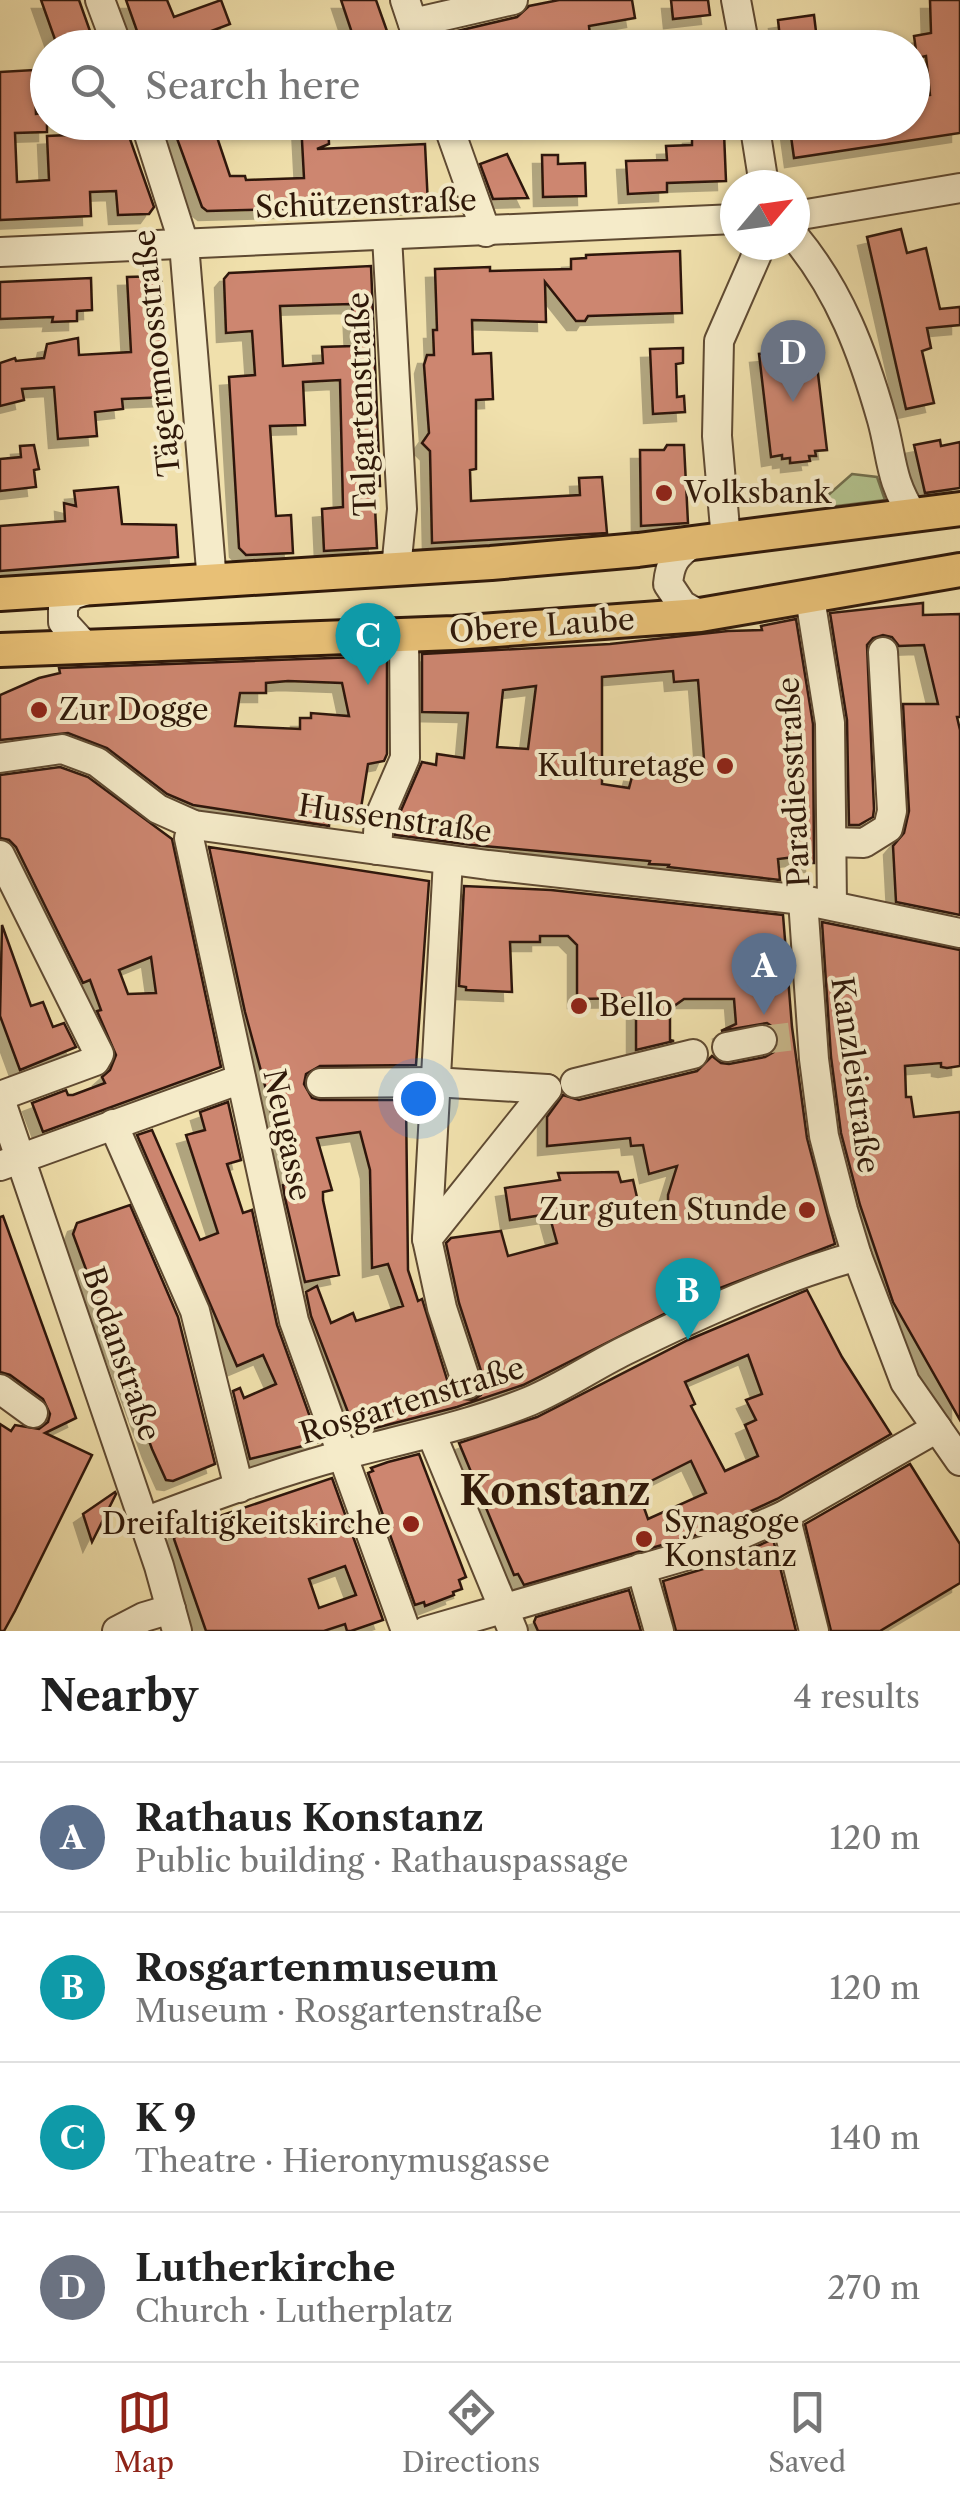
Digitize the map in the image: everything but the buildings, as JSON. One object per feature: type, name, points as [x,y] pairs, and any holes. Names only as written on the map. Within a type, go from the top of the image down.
[{"type":"main road","points":[[0,594],[396,569],[692,544],[960,509]]},
{"type":"main road","name":"Obere Laube","points":[[0,650],[404,634],[700,615],[960,570]]},
{"type":"street","points":[[100,0],[111,30]]},
{"type":"street","points":[[413,23],[513,0]]},
{"type":"street","points":[[736,0],[742,30]]},
{"type":"street","name":"Tägermoosstraße","points":[[151,140],[184,244],[212,582]]},
{"type":"street","points":[[453,140],[486,232]]},
{"type":"street","points":[[757,140],[762,170]]},
{"type":"street","points":[[810,213],[960,188]]},
{"type":"street","name":"Schützenstraße","points":[[0,252],[720,220]]},
{"type":"street","name":"Talgartenstraße","points":[[388,236],[402,509],[396,569]]},
{"type":"street","points":[[810,259],[838,299],[859,344],[885,433],[892,476],[913,515]]},
{"type":"street","points":[[726,540],[717,436],[720,340],[755,260]]},
{"type":"street","name":"Obere Laube","points":[[692,544],[676,554],[668,584],[672,595],[700,615]]},
{"type":"street","points":[[84,646],[63,622],[63,605],[72,595],[91,588]]},
{"type":"street","name":"Paradiesstraße","points":[[810,598],[830,723],[832,904]]},
{"type":"street","points":[[377,850],[379,818],[405,758],[404,634]]},
{"type":"street","points":[[833,842],[864,843],[888,828],[892,811],[883,652]]},
{"type":"street","name":"Hussenstraße","points":[[0,758],[62,748],[97,762],[158,809],[194,825],[448,860],[832,904],[892,921],[960,933]]},
{"type":"street","name":"Neugasse","points":[[194,825],[189,838],[294,1321],[406,1631]]},
{"type":"street","points":[[0,855],[99,1054],[95,1061],[0,1097]]},
{"type":"street","points":[[448,860],[428,1239],[442,1308],[467,1384]]},
{"type":"street","name":"Kanzleistraße","points":[[802,900],[802,1035],[824,1136],[857,1256],[905,1382],[960,1461]]},
{"type":"street","points":[[728,1047],[762,1040]]},
{"type":"street","points":[[576,1083],[693,1054]]},
{"type":"street","points":[[10,1162],[241,1079]]},
{"type":"street","points":[[322,1083],[434,1082],[547,1089],[428,1239]]},
{"type":"street","name":"Bodanstraße","points":[[0,1097],[10,1162],[144,1522],[174,1620]]},
{"type":"street","points":[[113,1124],[195,1311],[239,1488]]},
{"type":"street","name":"Rosgartenstraße","points":[[144,1522],[342,1455],[431,1433],[564,1386],[621,1352],[767,1286],[857,1256]]},
{"type":"street","points":[[0,1389],[33,1413]]},
{"type":"street","points":[[426,1631],[509,1620],[641,1568],[706,1550],[785,1515],[936,1428]]},
{"type":"street","points":[[431,1433],[509,1620]]},
{"type":"street","points":[[785,1515],[814,1631]]},
{"type":"street","points":[[641,1568],[659,1631]]},
{"type":"street","points":[[117,1631],[174,1620]]},
{"type":"green space","points":[[852,474],[877,477],[885,500],[829,507],[826,497]]},
{"type":"tunnel","points":[[762,1040],[794,1036]]},
{"type":"place","name":"Lutherkirche","points":[[793,402]]},
{"type":"place","name":"Volksbank","points":[[664,493]]},
{"type":"place","name":"K 9","points":[[368,685]]},
{"type":"place","name":"Zur Dogge","points":[[39,710]]},
{"type":"place","name":"Kulturetage","points":[[725,766]]},
{"type":"place","name":"Bello","points":[[579,1006]]},
{"type":"place","name":"Rathaus Konstanz","points":[[764,1015]]},
{"type":"place","name":"Zur guten Stunde","points":[[807,1210]]},
{"type":"place","name":"Rosgartenmuseum","points":[[688,1340]]},
{"type":"place","name":"Dreifaltigkeitskirche","points":[[411,1524]]},
{"type":"place","name":"Synagoge Konstanz","points":[[644,1539]]},
{"type":"district","name":"Konstanz","points":[[555,1491]]}]
